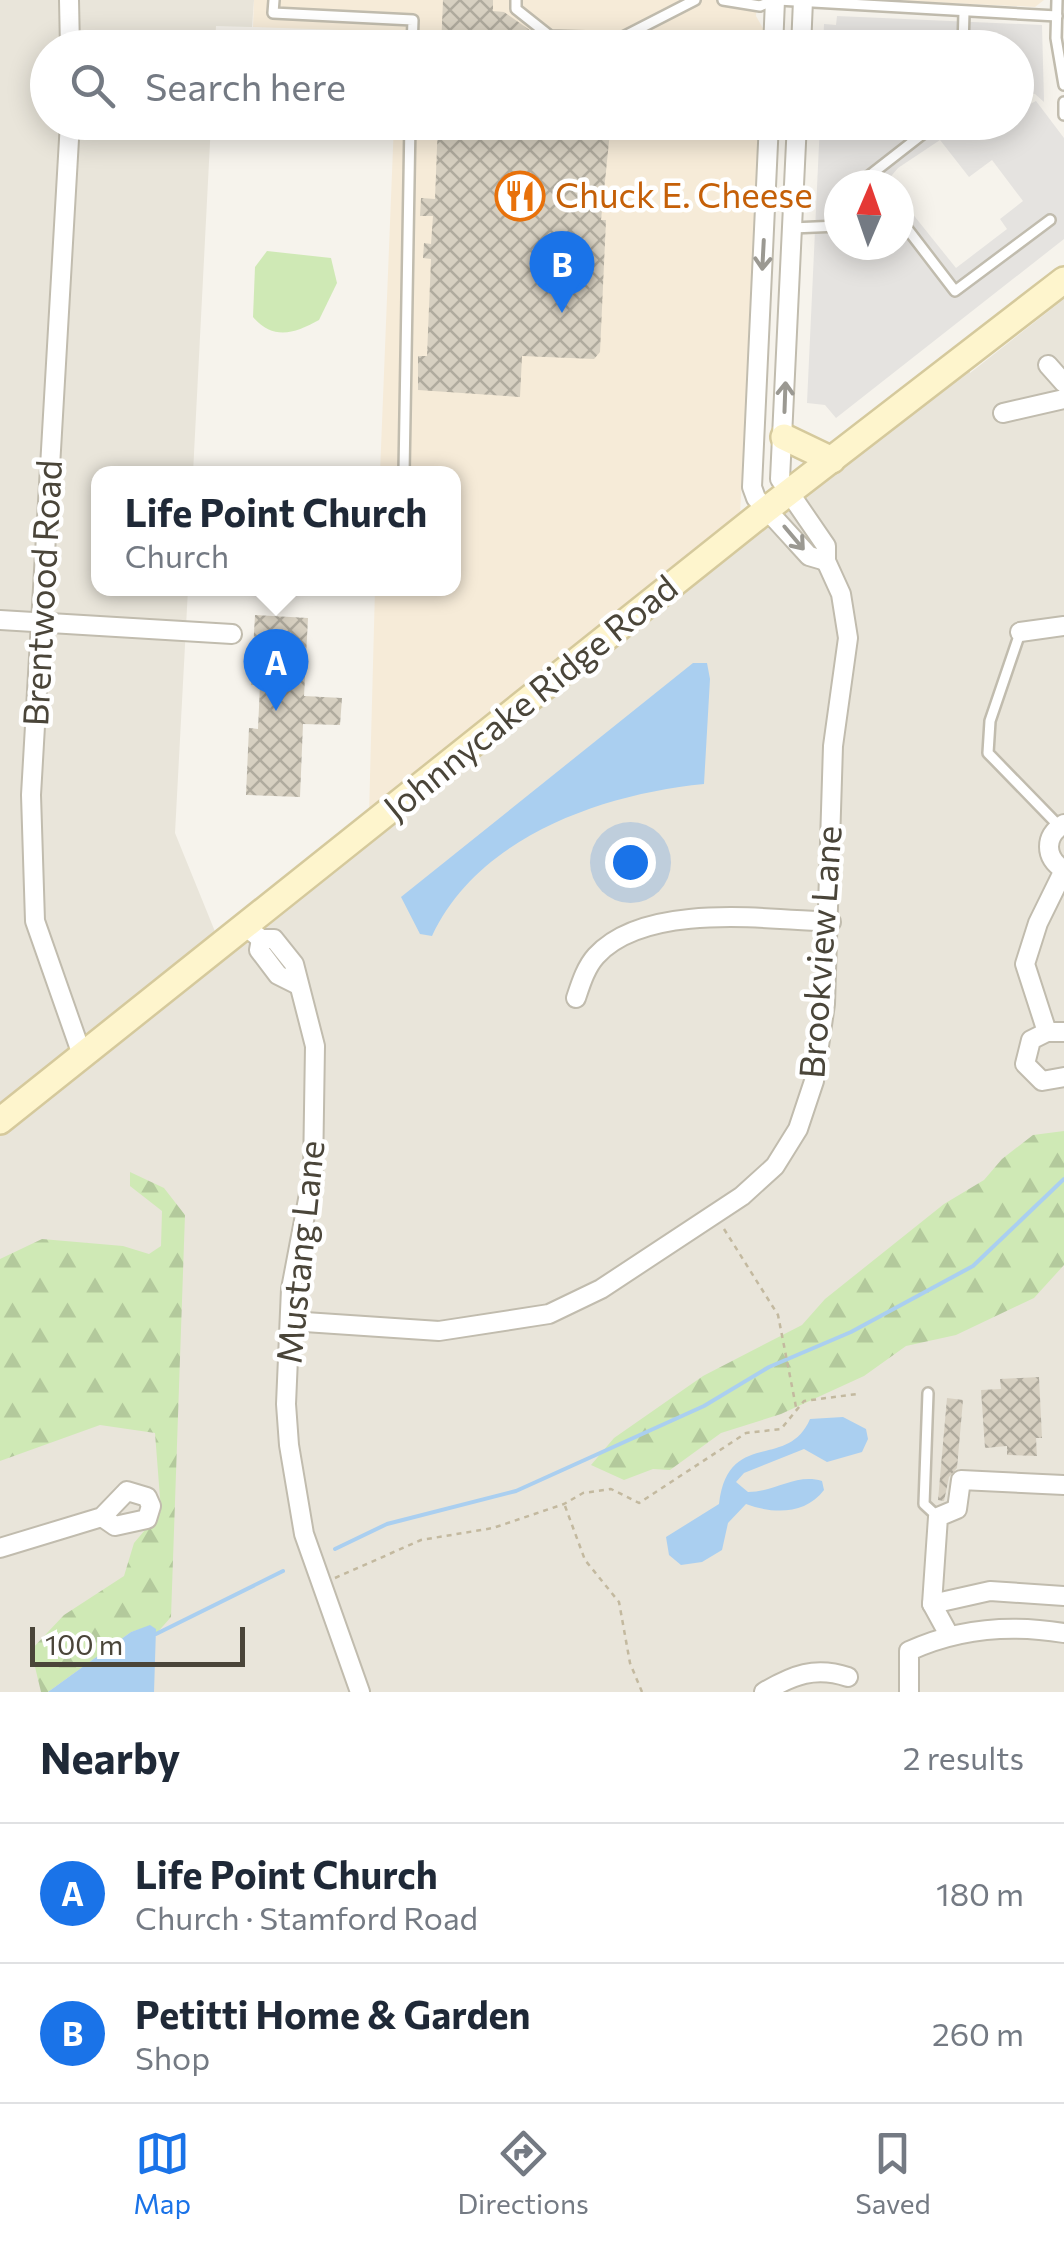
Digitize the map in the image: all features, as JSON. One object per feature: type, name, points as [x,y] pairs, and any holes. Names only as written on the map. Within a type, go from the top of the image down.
[{"type":"main road","name":"Johnnycake Ridge Road","points":[[0,1121],[82,1055],[253,933],[788,492],[1064,280]]},
{"type":"main road","points":[[784,436],[832,460]]},
{"type":"street","points":[[70,0],[70,30]]},
{"type":"street","points":[[774,30],[776,0]]},
{"type":"street","points":[[802,30],[803,0]]},
{"type":"street","name":"Brentwood Road","points":[[69,140],[30,796],[35,922],[82,1055]]},
{"type":"street","points":[[768,140],[752,487],[766,510],[809,556],[826,561]]},
{"type":"street","points":[[788,492],[780,479],[797,140]]},
{"type":"street","points":[[1048,364],[1064,383]]},
{"type":"street","points":[[1003,413],[1064,399]]},
{"type":"street","name":"Brookview Lane","points":[[290,1321],[439,1332],[549,1314],[601,1289],[715,1215],[775,1166],[807,1107],[825,1004],[833,746],[848,638],[841,594],[826,561],[826,546],[788,492]]},
{"type":"street","points":[[0,620],[232,634]]},
{"type":"street","points":[[1020,632],[1064,626]]},
{"type":"street","points":[[1061,825],[1050,838],[1049,853],[1064,870],[1038,923],[1025,964],[1056,1032],[1031,1040],[1026,1064],[1042,1080],[1064,1077]]},
{"type":"street","points":[[576,998],[596,956],[617,941],[652,927],[720,918],[830,922]]},
{"type":"street","name":"Mustang Lane","points":[[253,933],[274,939],[294,964],[296,984],[315,1046],[313,1173],[290,1321],[290,1445],[304,1534],[360,1692]]},
{"type":"street","points":[[949,1635],[932,1604],[938,1517],[957,1509],[960,1480],[1064,1485]]},
{"type":"street","points":[[0,1548],[102,1517]]},
{"type":"street","points":[[932,1604],[990,1591],[1064,1596]]},
{"type":"street","points":[[909,1692],[908,1651],[949,1635],[1026,1626],[1064,1633]]},
{"type":"street","points":[[764,1692],[810,1671],[826,1670],[848,1677]]},
{"type":"lane","points":[[274,0],[273,13],[413,20],[413,30]]},
{"type":"lane","points":[[516,0],[516,9],[542,30]]},
{"type":"lane","points":[[637,30],[695,0]]},
{"type":"lane","points":[[723,0],[760,6],[776,0],[803,0],[1057,16]]},
{"type":"lane","points":[[1057,0],[1064,85]]},
{"type":"lane","points":[[964,12],[964,30]]},
{"type":"lane","points":[[1064,102],[1064,115]]},
{"type":"lane","points":[[404,466],[410,140]]},
{"type":"lane","points":[[877,170],[915,140]]},
{"type":"lane","points":[[914,238],[955,291],[1050,220]]},
{"type":"lane","points":[[792,228],[824,227]]},
{"type":"lane","points":[[1020,632],[990,721],[988,753],[1061,825]]},
{"type":"lane","points":[[928,1393],[924,1504],[938,1517]]},
{"type":"path","points":[[715,1215],[778,1316],[788,1348],[796,1407]]},
{"type":"path","points":[[320,1584],[421,1540],[471,1534],[564,1504],[583,1493],[611,1489],[638,1503],[746,1432],[781,1428],[804,1401],[857,1394]]},
{"type":"path","points":[[564,1504],[585,1560],[620,1602],[630,1662],[642,1692]]},
{"type":"shaded area","points":[[0,0],[254,0],[252,27],[30,30],[30,140],[210,140],[193,466],[91,466],[91,596],[188,596],[175,833],[216,934],[970,353],[970,373],[1064,299],[1064,1692],[0,1692]]},
{"type":"shaded area","points":[[254,0],[757,0],[756,16],[764,30],[339,30],[253,27]]},
{"type":"shaded area","points":[[887,0],[1044,0],[1035,7]]},
{"type":"shaded area","points":[[837,16],[1042,25],[1044,102],[1034,94],[1034,30],[824,30],[824,24],[836,25]]},
{"type":"shaded area","points":[[1036,101],[1064,138],[1064,239],[836,418],[825,405],[807,403],[819,140],[940,140],[1034,140]],"holes":[[[940,140],[969,177],[992,160],[1023,201],[1000,219],[1007,229],[956,268],[914,216],[914,260],[824,260],[824,170],[896,170]]]},
{"type":"shaded area","points":[[393,140],[760,140],[740,515],[369,815],[375,596],[461,596],[461,466],[380,466]]},
{"type":"green space","points":[[267,251],[331,258],[337,283],[319,320],[301,329],[276,332],[253,317],[255,267]]},
{"type":"green space","points":[[1064,1131],[1064,1265],[1034,1298],[956,1335],[906,1346],[864,1376],[781,1414],[721,1433],[670,1470],[653,1469],[624,1480],[591,1465],[614,1438],[703,1376],[802,1325],[825,1299],[944,1204],[984,1180],[1002,1159],[1033,1135]]},
{"type":"green space","points":[[130,1172],[164,1188],[185,1215],[171,1617],[156,1634],[150,1626],[131,1632],[48,1692],[41,1692],[31,1650],[64,1615],[124,1576],[134,1543],[161,1511],[155,1433],[100,1425],[0,1461],[0,1259],[42,1239],[123,1246],[149,1254],[161,1246],[162,1211],[130,1186]]},
{"type":"water","points":[[693,663],[707,663],[710,679],[704,784],[625,798],[547,827],[511,847],[480,872],[453,901],[432,936],[420,934],[401,897]]},
{"type":"water","points":[[843,1417],[866,1429],[868,1439],[862,1452],[827,1462],[804,1449],[744,1473],[736,1482],[748,1492],[803,1479],[822,1481],[824,1490],[816,1498],[788,1510],[746,1504],[728,1523],[722,1550],[702,1562],[681,1565],[669,1555],[666,1537],[719,1504],[734,1466],[746,1457],[788,1444],[810,1419]]},
{"type":"water","points":[[150,1625],[156,1629],[154,1692],[48,1692],[131,1632]]},
{"type":"building","points":[[443,0],[493,0],[493,11],[504,12],[530,30],[442,30]]},
{"type":"building","points":[[437,140],[609,140],[601,220],[606,220],[600,352],[594,359],[522,356],[520,397],[418,390],[418,356],[427,356],[431,259],[423,258],[424,243],[431,244],[433,216],[420,216],[421,198],[435,199]]},
{"type":"building","points":[[255,615],[308,618],[304,696],[342,698],[340,725],[303,724],[300,797],[246,795],[249,728],[258,729],[260,685],[251,685]]},
{"type":"building","points":[[1039,1377],[1042,1438],[1036,1438],[1037,1456],[1007,1455],[1007,1446],[985,1448],[981,1390],[1001,1389],[1000,1379]]},
{"type":"building","points":[[947,1398],[963,1400],[957,1468],[949,1477],[944,1501],[938,1500]]},
{"type":"waterway","points":[[335,1549],[387,1524],[516,1491],[704,1406],[769,1367],[851,1332],[973,1266],[1064,1179]]},
{"type":"waterway","points":[[156,1634],[283,1571]]},
{"type":"place","name":"Chuck E. Cheese","points":[[520,196]]},
{"type":"place","name":"Petitti Home & Garden","points":[[562,313]]},
{"type":"place","name":"Life Point Church","points":[[276,711]]}]
